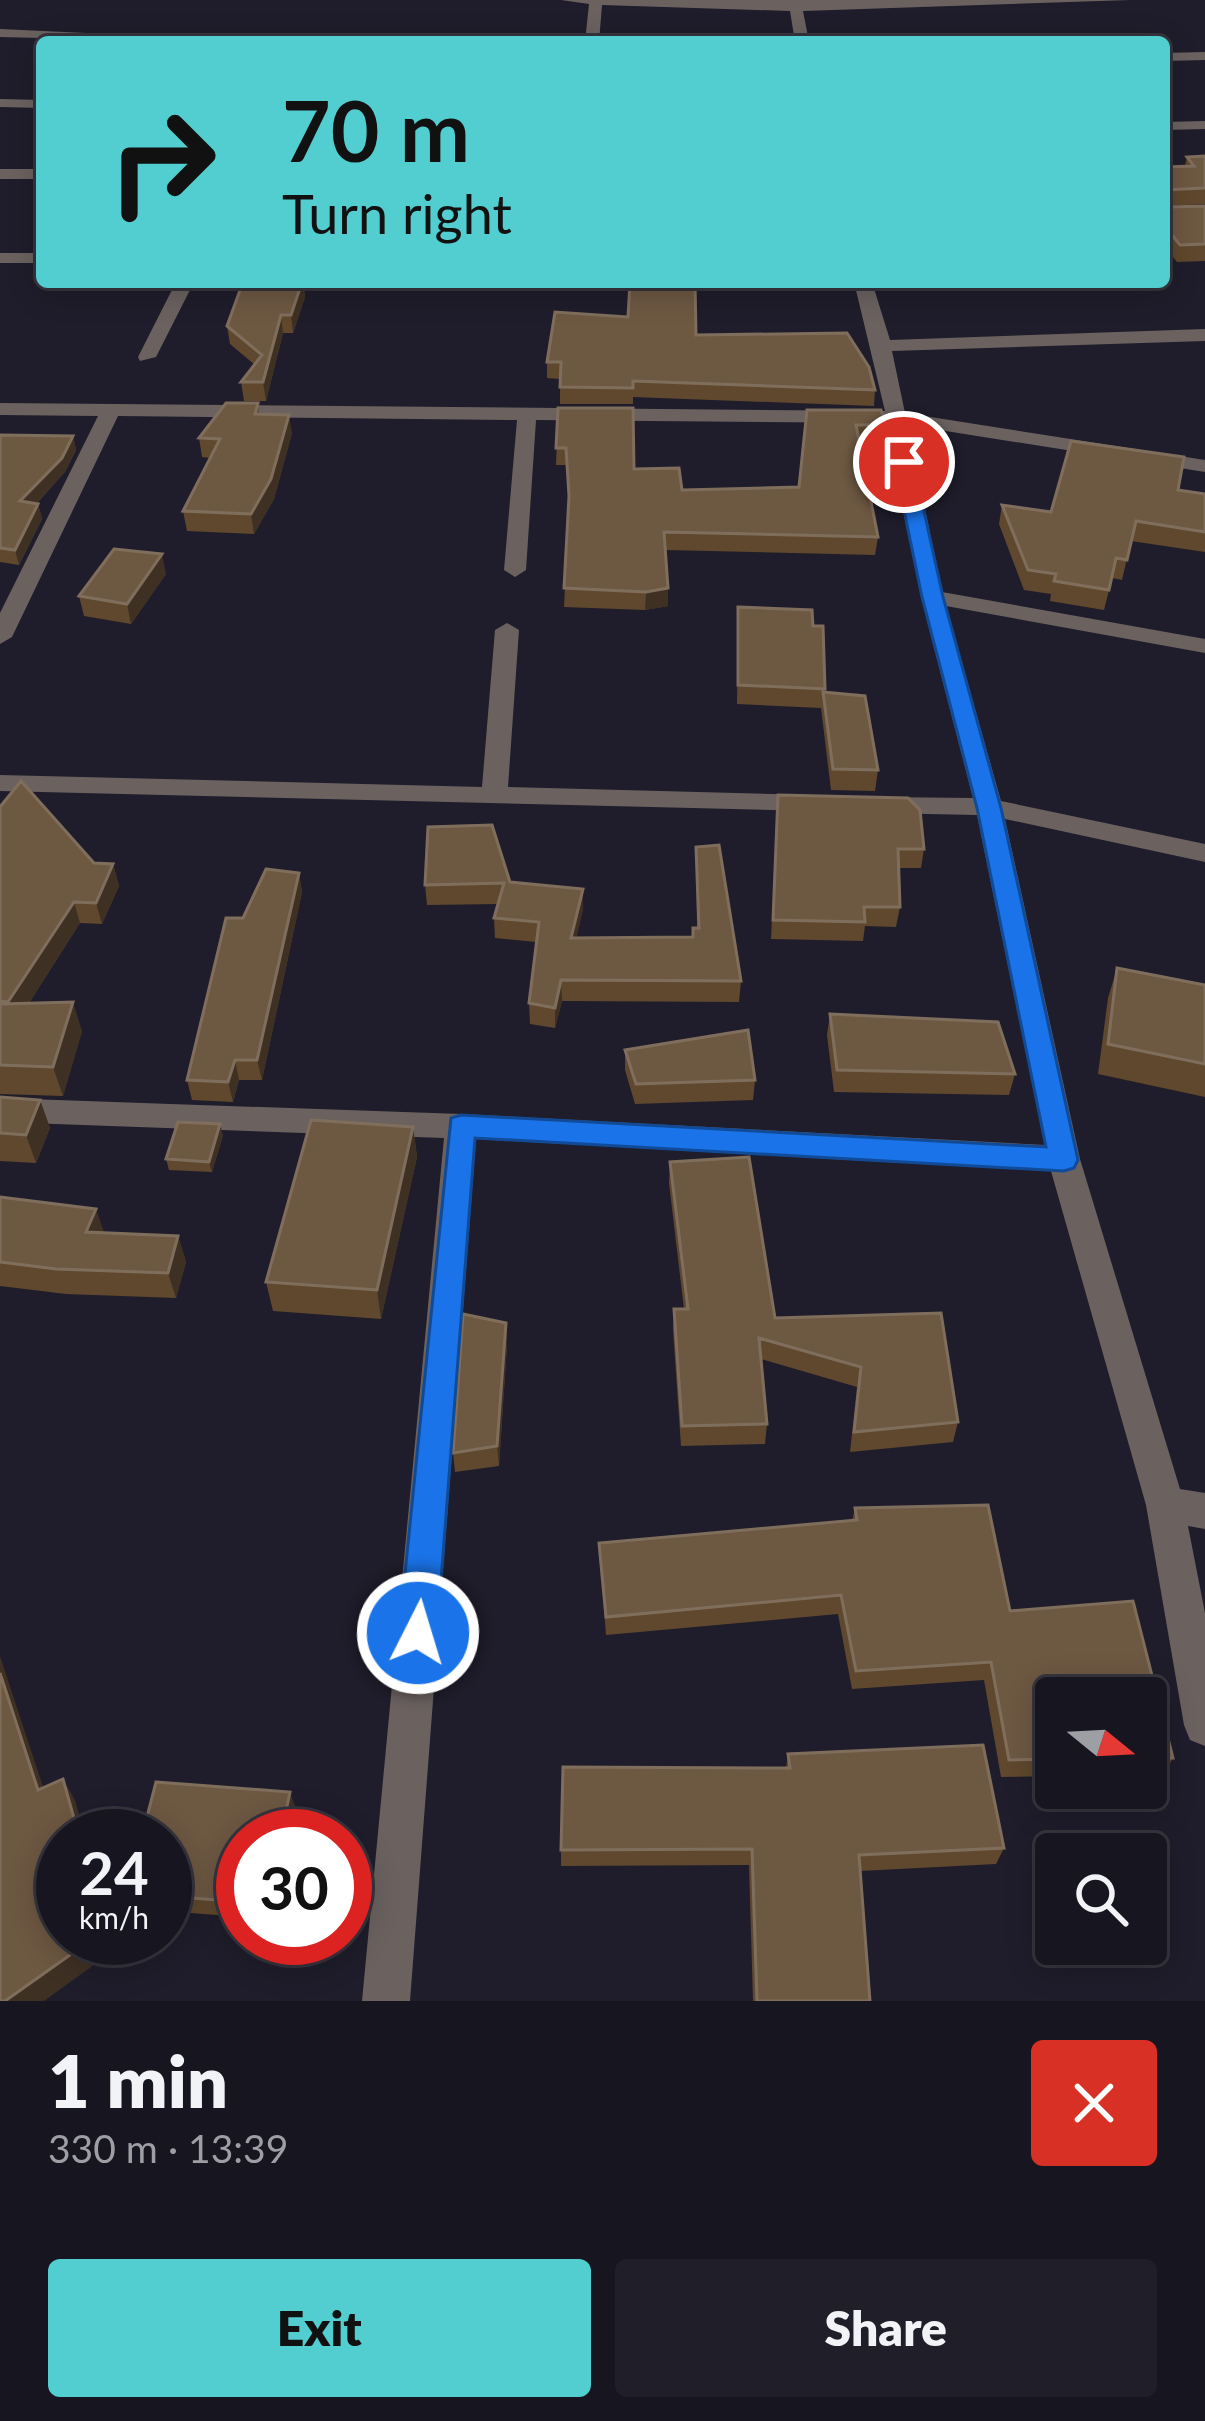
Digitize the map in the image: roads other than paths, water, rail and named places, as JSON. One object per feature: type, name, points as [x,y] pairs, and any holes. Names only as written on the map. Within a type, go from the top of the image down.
[{"type":"street","points":[[567,0],[1124,0]]},
{"type":"street","points":[[593,36],[596,2]]},
{"type":"street","points":[[795,3],[801,36]]},
{"type":"street","points":[[0,33],[65,36]]},
{"type":"street","points":[[1170,57],[1205,56]]},
{"type":"street","points":[[0,103],[36,104]]},
{"type":"street","points":[[1170,126],[1205,125]]},
{"type":"street","points":[[0,174],[36,174]]},
{"type":"street","points":[[0,258],[36,258]]},
{"type":"street","points":[[147,357],[181,288]]},
{"type":"street","points":[[865,288],[882,346],[932,597],[989,808],[1064,1160],[1185,1508],[1205,1725]]},
{"type":"street","points":[[882,346],[1205,335]]},
{"type":"street","points":[[0,637],[112,408]]},
{"type":"street","points":[[0,409],[894,417],[1205,466]]},
{"type":"street","points":[[515,570],[527,414]]},
{"type":"street","points":[[932,597],[1205,646]]},
{"type":"street","points":[[494,795],[507,630]]},
{"type":"street","points":[[0,783],[989,808],[1205,853]]},
{"type":"street","points":[[0,1110],[461,1126],[1064,1160]]},
{"type":"street","points":[[386,2001],[461,1126]]}]
